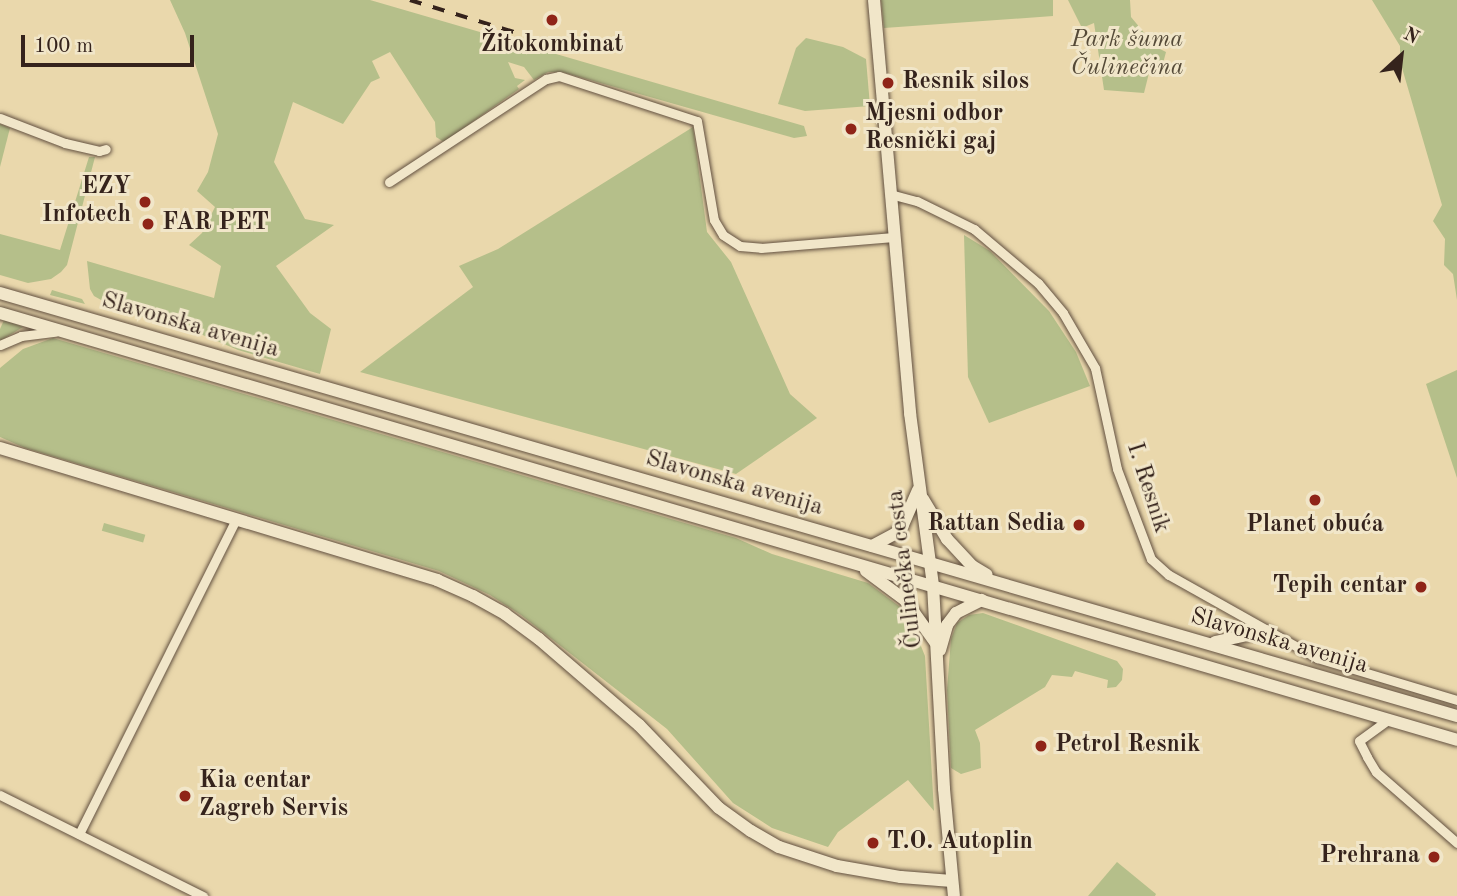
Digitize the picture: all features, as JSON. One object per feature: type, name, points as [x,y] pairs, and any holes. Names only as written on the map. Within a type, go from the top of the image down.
[{"type":"main road","name":"Čulinečka cesta","points":[[874,0],[918,490],[933,584],[944,789],[954,896]]},
{"type":"main road","name":"Slavonska avenija","points":[[4,294],[1457,716]]},
{"type":"main road","name":"Slavonska avenija","points":[[0,312],[60,332],[933,584],[1457,740]]},
{"type":"main road","points":[[0,448],[449,585],[505,614],[663,747],[719,807],[779,847],[837,866],[901,877],[953,881]]},
{"type":"main road","points":[[872,546],[895,534],[902,527],[918,490]]},
{"type":"main road","points":[[918,490],[954,547],[972,566],[1008,586]]},
{"type":"main road","points":[[854,563],[900,595],[918,615],[937,650]]},
{"type":"main road","points":[[937,650],[951,619],[958,611],[982,600]]},
{"type":"main road","points":[[1209,643],[1266,631]]},
{"type":"street","points":[[389,182],[546,79],[559,76],[697,121],[714,220],[723,235],[740,246],[761,248],[894,237]]},
{"type":"street","points":[[0,118],[65,143],[99,151],[106,149]]},
{"type":"street","name":"I. Resnik","points":[[890,194],[917,201],[974,229],[1038,283],[1063,313],[1095,368],[1117,469],[1151,559],[1169,575],[1225,603],[1266,631],[1317,658],[1457,700]]},
{"type":"street","points":[[0,312],[4,294]]},
{"type":"street","name":"Slavonska avenija","points":[[0,345],[20,336],[60,332]]},
{"type":"street","points":[[79,834],[236,519]]},
{"type":"street","points":[[1389,719],[1359,741],[1376,772],[1457,843]]},
{"type":"street","points":[[0,795],[203,896]]},
{"type":"green space","points":[[170,0],[370,0],[804,126],[807,136],[794,138],[562,72],[548,72],[534,80],[524,67],[508,62],[515,78],[525,80],[517,86],[519,89],[444,142],[436,137],[435,122],[390,52],[372,61],[380,78],[371,82],[343,124],[293,102],[274,162],[305,219],[334,225],[276,266],[310,313],[331,329],[320,374],[238,350],[198,333],[109,307],[110,305],[94,296],[90,289],[87,261],[214,298],[221,266],[189,245],[202,233],[215,207],[197,191],[208,172],[218,134],[185,33]]},
{"type":"green space","points":[[881,0],[1053,0],[1053,16],[884,28]]},
{"type":"green space","name":"Park šuma Čulinečina","points":[[1068,0],[1130,0],[1131,17],[1156,47],[1166,52],[1161,71],[1149,73],[1144,93],[1104,90],[1094,23],[1082,28]]},
{"type":"green space","points":[[1372,0],[1457,0],[1457,300],[1453,274],[1444,265],[1445,239],[1433,221],[1442,205],[1400,61],[1400,46]]},
{"type":"green space","points":[[806,38],[843,47],[866,59],[870,106],[805,111],[778,104],[796,48]]},
{"type":"green space","points":[[0,124],[10,128],[0,167]]},
{"type":"green space","points":[[693,127],[707,232],[731,262],[790,394],[817,418],[736,474],[360,372],[473,287],[459,266],[498,249]]},
{"type":"green space","points":[[89,157],[95,157],[67,265],[51,279],[28,283],[0,275],[0,234],[60,250]]},
{"type":"green space","points":[[964,235],[990,251],[1049,311],[1076,352],[1090,386],[989,423],[968,377]]},
{"type":"green space","points":[[52,290],[82,299],[85,304],[50,295]]},
{"type":"green space","points":[[4,320],[23,327],[0,341],[0,329]]},
{"type":"green space","points":[[53,338],[736,538],[772,554],[868,583],[907,612],[925,656],[934,811],[908,780],[838,832],[828,847],[772,828],[733,803],[667,729],[521,615],[490,595],[439,571],[25,448],[0,437],[0,368],[23,349]]},
{"type":"green space","points":[[1457,370],[1457,478],[1426,384]]},
{"type":"green space","points":[[104,523],[145,535],[143,543],[102,531]]},
{"type":"green space","points":[[983,613],[1117,661],[1123,669],[1122,680],[1116,687],[1107,688],[1108,680],[1075,671],[1072,677],[1052,675],[1045,687],[975,730],[980,743],[981,768],[961,774],[951,768],[947,690],[951,639],[957,623],[969,615]]},
{"type":"green space","points":[[1117,862],[1156,894],[1155,896],[1088,896]]},
{"type":"railway","points":[[410,0],[530,37]]},
{"type":"place","name":"Žitokombinat","points":[[552,20]]},
{"type":"place","name":"Resnik silos","points":[[888,83]]},
{"type":"place","name":"Mjesni odbor Resnički gaj","points":[[851,129]]},
{"type":"place","name":"EZY Infotech","points":[[145,202]]},
{"type":"place","name":"FAR PET","points":[[148,224]]},
{"type":"place","name":"Planet obuća","points":[[1315,500]]},
{"type":"place","name":"Rattan Sedia","points":[[1079,525]]},
{"type":"place","name":"Tepih centar","points":[[1421,587]]},
{"type":"place","name":"Petrol Resnik","points":[[1041,746]]},
{"type":"place","name":"Kia centar Zagreb Servis","points":[[185,796]]},
{"type":"place","name":"T.O. Autoplin","points":[[873,843]]},
{"type":"place","name":"Prehrana","points":[[1434,857]]}]
